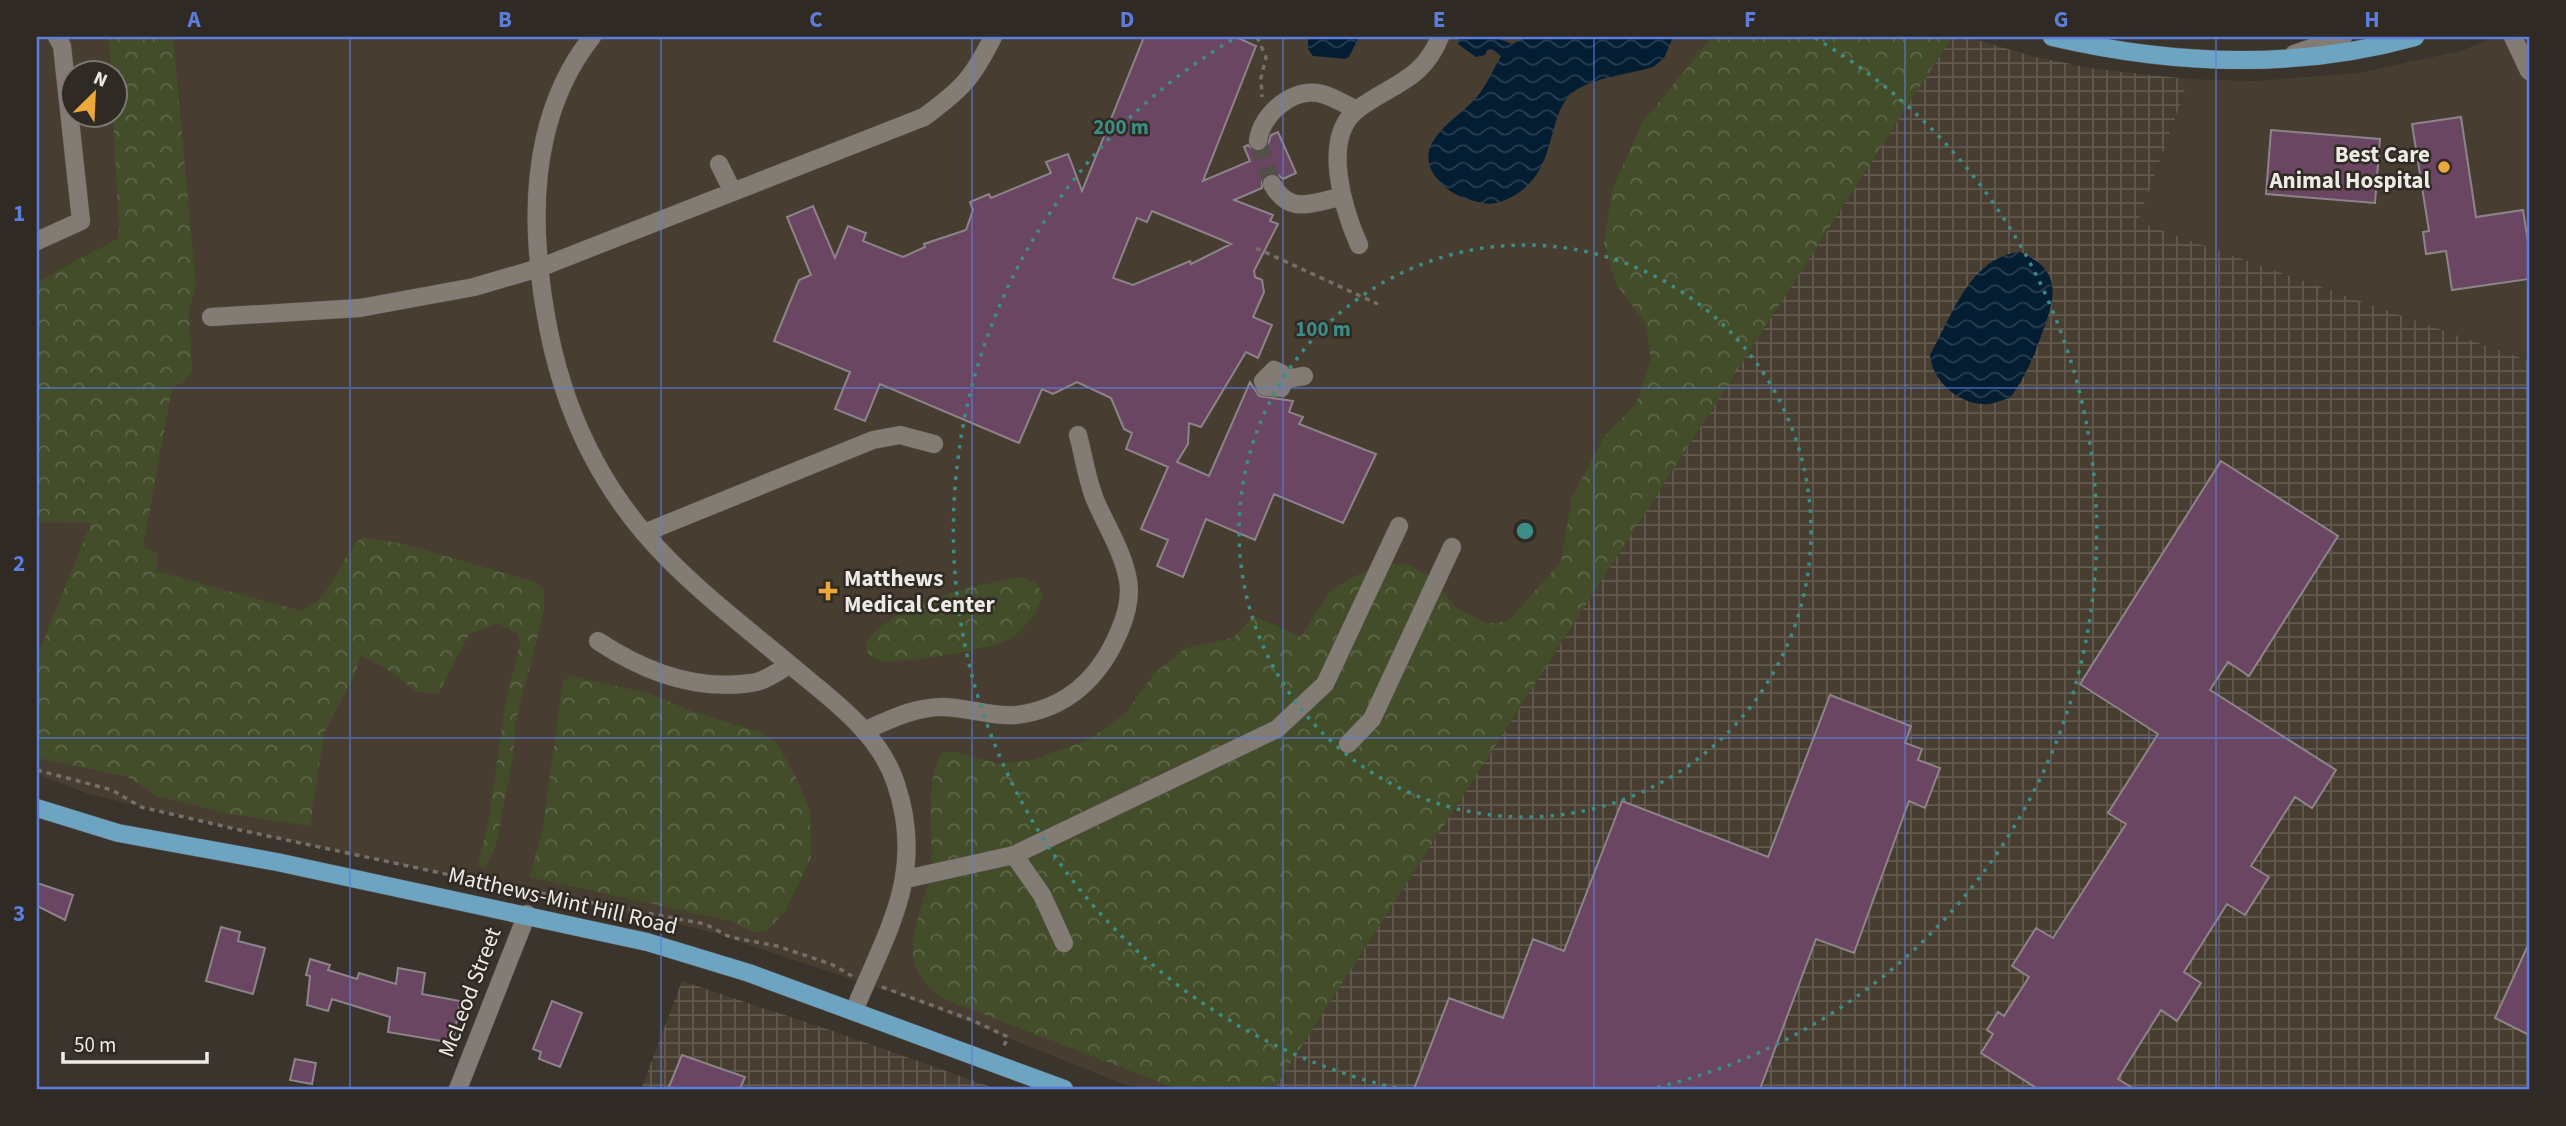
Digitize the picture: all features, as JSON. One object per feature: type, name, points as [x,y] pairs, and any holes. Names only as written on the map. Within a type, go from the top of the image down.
[{"type":"main road","points":[[2052,37],[2134,54],[2208,59],[2281,59],[2372,49],[2415,37]]},
{"type":"main road","name":"Matthews-Mint Hill Road","points":[[37,808],[118,832],[527,914],[647,942],[854,1011],[1064,1089]]},
{"type":"street","points":[[37,241],[81,221],[62,46],[57,37]]},
{"type":"street","points":[[592,37],[575,58],[559,93],[540,154],[535,218],[539,268],[542,300],[560,385],[594,459],[645,533],[724,609],[866,730],[896,782],[909,837],[906,878],[854,1011]]},
{"type":"street","points":[[211,317],[360,308],[474,287],[539,268],[924,117],[952,96],[976,72],[993,37]]},
{"type":"street","points":[[1359,245],[1344,213],[1338,173],[1340,139],[1357,110],[1424,67],[1440,37]]},
{"type":"street","points":[[2281,59],[2343,37]]},
{"type":"street","points":[[2513,37],[2529,71]]},
{"type":"street","points":[[1258,141],[1263,122],[1278,106],[1297,96],[1321,93],[1357,110]]},
{"type":"street","points":[[719,164],[733,192]]},
{"type":"street","points":[[1272,184],[1280,197],[1289,204],[1342,197]]},
{"type":"street","points":[[1285,379],[1304,376]]},
{"type":"street","points":[[645,533],[873,440],[900,435],[934,444]]},
{"type":"street","points":[[866,730],[905,713],[926,709],[944,707],[996,715],[1041,709],[1075,693],[1100,668],[1126,615],[1128,578],[1118,546],[1095,500],[1078,435]]},
{"type":"street","points":[[906,878],[1014,855],[1277,729],[1325,684],[1399,526]]},
{"type":"street","points":[[1348,744],[1372,719],[1452,547]]},
{"type":"street","points":[[598,641],[671,678],[706,685],[754,683],[790,665]]},
{"type":"street","points":[[1014,855],[1042,895],[1064,943]]},
{"type":"street","name":"McLeod Street","points":[[458,1089],[527,914]]},
{"type":"path","points":[[1257,37],[1266,57],[1261,78],[1262,97]]},
{"type":"path","points":[[1256,248],[1378,304]]},
{"type":"path","points":[[37,770],[112,790],[141,807],[240,830],[484,882],[705,924],[730,937],[777,946],[831,964],[848,974]]},
{"type":"path","points":[[887,989],[972,1020],[1007,1037]]},
{"type":"shaded area","name":"Matthews Medical Center","points":[[37,37],[1952,37],[1274,1089],[1136,1089],[905,997],[701,929],[240,830],[88,794],[37,774],[37,522],[91,522],[37,298]]},
{"type":"shaded area","points":[[1952,37],[1967,37],[2032,56],[2095,69],[2189,79],[2138,222],[2529,361],[2529,1089],[1274,1089]]},
{"type":"shaded area","points":[[2494,37],[2529,37],[2529,361],[2138,222],[2189,79],[2254,81],[2358,73],[2461,51]]},
{"type":"shaded area","points":[[682,981],[830,1030],[997,1089],[641,1089]]},
{"type":"green space","points":[[109,37],[173,37],[196,286],[189,311],[192,371],[185,381],[172,388],[143,547],[158,553],[156,571],[301,611],[322,596],[362,537],[404,544],[535,582],[544,590],[544,611],[515,725],[513,757],[496,845],[486,867],[477,865],[488,826],[506,698],[520,644],[518,634],[498,623],[469,634],[438,694],[416,692],[395,674],[361,656],[354,676],[324,733],[310,826],[230,814],[157,796],[128,777],[37,758],[37,656],[91,523],[37,522],[37,282],[117,239],[119,230],[114,130],[130,130],[130,60],[110,60]]},
{"type":"green space","points":[[1712,37],[1952,37],[1274,1089],[1177,1089],[944,999],[934,991],[919,974],[913,950],[916,926],[931,867],[934,775],[943,752],[957,752],[999,764],[1028,761],[1088,740],[1125,714],[1154,674],[1186,648],[1233,638],[1254,616],[1301,637],[1331,590],[1379,563],[1410,565],[1434,579],[1455,607],[1487,623],[1507,622],[1561,562],[1572,497],[1604,437],[1636,404],[1651,359],[1646,324],[1616,284],[1604,243],[1612,191],[1641,124]]},
{"type":"green space","points":[[1022,577],[1036,583],[1043,595],[1030,619],[1011,638],[987,647],[908,660],[882,661],[868,654],[866,642],[897,615],[916,605],[959,590]]},
{"type":"green space","points":[[571,676],[652,694],[691,711],[763,733],[777,744],[795,775],[810,811],[811,857],[786,910],[767,931],[752,932],[730,921],[529,877],[542,832],[563,681]]},
{"type":"water","points":[[1308,37],[1359,37],[1348,59],[1313,56],[1308,49]]},
{"type":"water","points":[[1460,37],[1494,37],[1512,44],[1528,37],[1673,37],[1664,58],[1653,67],[1604,79],[1576,90],[1566,99],[1560,111],[1540,169],[1531,182],[1509,198],[1487,204],[1459,196],[1444,186],[1431,168],[1428,155],[1439,133],[1480,93],[1501,56],[1492,49],[1487,50],[1485,55],[1476,57],[1458,44]]},
{"type":"water","points":[[2020,252],[2035,260],[2050,278],[2052,300],[2049,312],[2031,362],[2010,398],[1986,404],[1973,403],[1948,389],[1935,373],[1930,355],[1964,291],[1975,277],[2003,256]]},
{"type":"building","points":[[1144,37],[1236,37],[1256,46],[1203,181],[1250,161],[1244,147],[1248,145],[1255,152],[1262,152],[1267,148],[1271,135],[1278,132],[1296,173],[1283,179],[1276,173],[1266,174],[1262,180],[1262,188],[1234,200],[1273,215],[1270,221],[1278,224],[1254,271],[1255,277],[1262,280],[1264,292],[1253,317],[1272,325],[1258,358],[1246,352],[1201,427],[1189,423],[1188,444],[1177,462],[1209,476],[1250,382],[1259,396],[1293,401],[1289,412],[1303,417],[1299,424],[1376,454],[1343,523],[1274,494],[1255,540],[1206,519],[1183,577],[1157,566],[1168,540],[1141,529],[1168,467],[1126,449],[1132,433],[1124,429],[1111,398],[1077,382],[1053,394],[1042,389],[1019,443],[880,384],[865,421],[835,409],[850,372],[774,341],[799,280],[811,275],[787,217],[813,206],[835,258],[848,226],[866,233],[863,241],[903,257],[925,247],[924,244],[966,230],[973,210],[970,202],[989,194],[991,198],[1051,173],[1046,162],[1068,154],[1082,191]],"holes":[[[1152,211],[1231,244],[1191,264],[1190,261],[1133,285],[1113,278],[1137,218],[1147,222]]]},
{"type":"building","name":"Best Care Animal Hospital","points":[[2461,117],[2476,217],[2523,210],[2529,248],[2529,279],[2452,290],[2446,251],[2426,254],[2423,232],[2429,231],[2412,124]]},
{"type":"building","points":[[2271,130],[2380,139],[2375,203],[2266,194]]},
{"type":"building","points":[[2221,461],[2338,536],[2249,676],[2228,662],[2210,690],[2336,770],[2312,808],[2295,797],[2251,866],[2269,877],[2245,915],[2227,904],[2184,972],[2201,983],[2177,1021],[2161,1010],[2118,1079],[2134,1089],[2038,1089],[1981,1053],[1993,1034],[1987,1030],[1998,1012],[2004,1016],[2029,977],[2012,966],[2036,928],[2053,938],[2126,824],[2108,813],[2158,734],[2080,684]]},
{"type":"building","points":[[1830,695],[1911,726],[1905,743],[1922,749],[1918,760],[1940,768],[1925,808],[1909,801],[1854,953],[1816,939],[1760,1089],[1414,1089],[1449,998],[1503,1018],[1533,939],[1564,951],[1622,801],[1768,857]]},
{"type":"building","points":[[37,883],[73,895],[65,920],[37,906]]},
{"type":"building","points":[[221,927],[240,932],[238,941],[265,948],[253,994],[206,981]]},
{"type":"building","points":[[2529,943],[2529,1035],[2495,1018]]},
{"type":"building","points":[[310,959],[330,965],[328,970],[357,979],[359,973],[396,984],[398,968],[425,973],[422,994],[460,1001],[453,1043],[388,1032],[390,1017],[332,999],[328,1011],[307,1005],[310,976],[306,975]]},
{"type":"building","points":[[552,1001],[582,1013],[560,1067],[539,1059],[541,1052],[533,1049]]},
{"type":"building","points":[[682,1055],[745,1077],[740,1089],[668,1089]]},
{"type":"building","points":[[295,1059],[316,1063],[312,1084],[290,1080]]},
{"type":"tunnel","points":[[1258,141],[1272,184]]},
{"type":"place","name":"Best Care Animal Hospital","points":[[2444,167]]},
{"type":"place","name":"Matthews Medical Center","points":[[828,591]]}]
